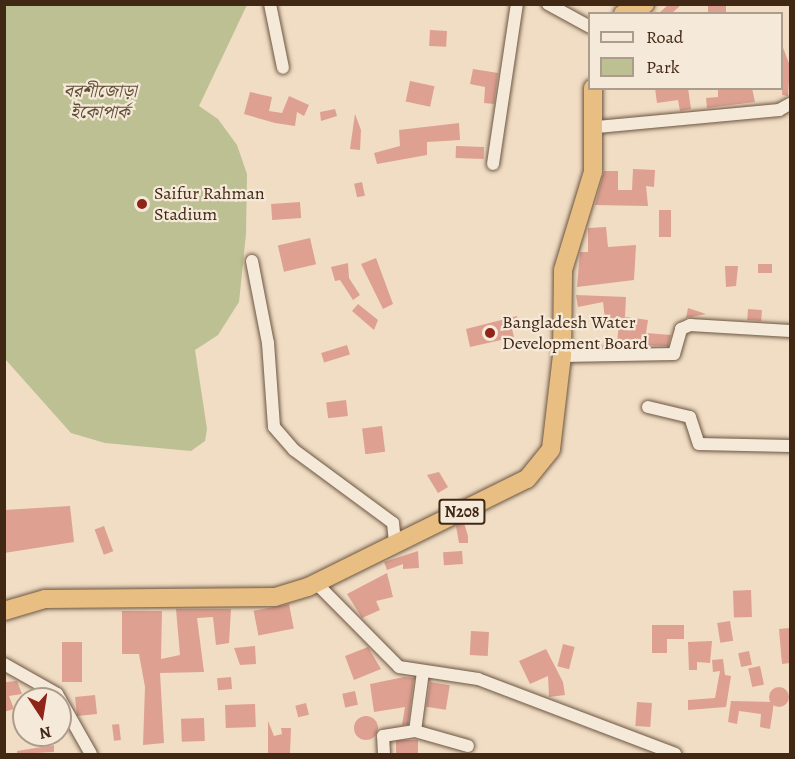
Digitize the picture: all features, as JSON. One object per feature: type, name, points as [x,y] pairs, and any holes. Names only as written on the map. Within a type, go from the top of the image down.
[{"type":"highway","points":[[627,12],[645,4]]},
{"type":"highway","name":"N208","points":[[4,611],[45,599],[275,597],[316,583],[527,479],[551,448],[562,356],[563,270],[594,172],[597,127],[593,90]]},
{"type":"street","points":[[270,4],[284,68]]},
{"type":"street","points":[[493,164],[518,4]]},
{"type":"street","points":[[548,4],[588,26]]},
{"type":"street","points":[[597,127],[779,110],[790,104]]},
{"type":"street","points":[[252,261],[268,343],[274,427],[294,450],[393,523],[395,543]]},
{"type":"street","points":[[562,356],[674,354],[681,329],[690,325],[790,331]]},
{"type":"street","points":[[648,407],[690,417],[699,444],[790,446]]},
{"type":"street","points":[[316,583],[387,660],[423,672],[478,679],[675,754]]},
{"type":"street","points":[[4,664],[57,694],[91,754]]},
{"type":"street","points":[[415,731],[423,672]]},
{"type":"street","points":[[384,754],[383,736],[415,731],[468,746]]},
{"type":"green space","name":"বরশীজোড়া ইকোপার্ক","points":[[4,5],[247,5],[199,106],[218,119],[237,145],[247,174],[246,234],[239,302],[218,335],[195,350],[207,429],[205,441],[191,451],[105,443],[71,433],[5,359]]},
{"type":"building","points":[[669,4],[682,4],[673,12],[660,12]]},
{"type":"building","points":[[708,4],[726,4],[726,12],[708,12]]},
{"type":"building","points":[[430,30],[447,31],[446,47],[429,46]]},
{"type":"building","points":[[783,48],[790,66],[788,96],[782,95]]},
{"type":"building","points":[[473,69],[498,73],[494,104],[484,103],[485,87],[470,84]]},
{"type":"building","points":[[410,81],[434,86],[430,107],[406,102]]},
{"type":"building","points":[[655,90],[688,90],[691,109],[680,111],[678,100],[657,103]]},
{"type":"building","points":[[718,90],[752,90],[755,102],[707,108],[706,98],[718,97]]},
{"type":"building","points":[[250,92],[272,97],[269,111],[282,113],[289,96],[309,105],[304,116],[297,112],[295,126],[275,123],[244,114]]},
{"type":"building","points":[[335,109],[337,116],[321,121],[320,112]]},
{"type":"building","points":[[355,114],[361,130],[360,150],[350,149]]},
{"type":"building","points":[[459,123],[460,140],[427,142],[427,155],[377,164],[374,153],[400,146],[399,130]]},
{"type":"building","points":[[456,146],[484,147],[484,159],[456,158]]},
{"type":"building","points":[[633,169],[655,170],[654,187],[646,186],[648,206],[595,205],[604,171],[618,171],[618,190],[632,190]]},
{"type":"building","points":[[362,182],[365,196],[357,197],[354,184]]},
{"type":"building","points":[[300,202],[301,218],[272,220],[271,204]]},
{"type":"building","points":[[659,210],[671,210],[671,237],[659,237]]},
{"type":"building","points":[[606,227],[608,247],[636,245],[634,280],[577,287],[580,252],[588,252],[588,228]]},
{"type":"building","points":[[310,238],[316,264],[284,272],[278,245]]},
{"type":"building","points":[[376,258],[393,304],[383,309],[361,264]]},
{"type":"building","points":[[348,263],[349,278],[360,295],[353,300],[340,280],[335,281],[331,267]]},
{"type":"building","points":[[758,264],[772,264],[772,273],[758,273]]},
{"type":"building","points":[[725,266],[738,266],[736,286],[726,287]]},
{"type":"building","points":[[576,295],[626,297],[625,317],[648,320],[646,333],[671,335],[668,346],[617,344],[619,321],[605,319],[603,302],[578,307]]},
{"type":"building","points":[[358,304],[378,320],[374,330],[352,311]]},
{"type":"building","points":[[688,308],[706,314],[686,318]]},
{"type":"building","points":[[748,309],[762,310],[761,321],[747,320]]},
{"type":"building","name":"Bangladesh Water Development Board","points":[[517,316],[519,328],[512,329],[514,337],[470,347],[466,329]]},
{"type":"building","points":[[347,345],[350,355],[324,362],[321,353]]},
{"type":"building","points":[[346,400],[348,416],[328,418],[326,402]]},
{"type":"building","points":[[382,426],[385,452],[365,454],[362,428]]},
{"type":"building","points":[[439,472],[448,487],[438,493],[427,475]]},
{"type":"building","points":[[70,506],[74,542],[4,553],[4,510]]},
{"type":"building","points":[[464,523],[468,543],[459,543],[456,526]]},
{"type":"building","points":[[104,526],[113,551],[104,555],[95,529]]},
{"type":"building","points":[[418,551],[419,568],[403,569],[403,564],[387,570],[384,562]]},
{"type":"building","points":[[462,551],[463,564],[444,565],[443,552]]},
{"type":"building","points":[[387,573],[393,597],[376,601],[380,610],[362,618],[347,594]]},
{"type":"building","points":[[751,590],[752,617],[734,618],[733,591]]},
{"type":"building","points":[[289,604],[294,629],[258,635],[254,611]]},
{"type":"building","points":[[176,609],[231,609],[229,643],[216,645],[213,617],[197,618],[204,672],[160,673],[164,743],[143,745],[145,687],[139,654],[122,654],[122,611],[162,611],[161,659],[180,655]]},
{"type":"building","points":[[730,621],[733,641],[720,643],[717,623]]},
{"type":"building","points":[[652,625],[684,625],[684,639],[667,639],[667,653],[652,653]]},
{"type":"building","points":[[790,628],[790,663],[782,664],[779,629]]},
{"type":"building","points":[[471,631],[489,632],[488,656],[470,655]]},
{"type":"building","points":[[712,641],[710,663],[697,662],[697,670],[689,670],[688,642]]},
{"type":"building","points":[[62,642],[82,642],[82,682],[62,682]]},
{"type":"building","points":[[563,644],[575,647],[569,669],[557,666]]},
{"type":"building","points":[[255,646],[256,664],[240,665],[234,648]]},
{"type":"building","points":[[368,647],[381,669],[354,680],[345,656]]},
{"type":"building","points":[[546,649],[563,682],[565,695],[549,697],[548,676],[530,684],[519,661]]},
{"type":"building","points":[[749,651],[752,665],[741,667],[738,653]]},
{"type":"building","points":[[723,659],[725,675],[731,676],[726,707],[688,710],[688,700],[715,698],[720,671],[713,672],[712,660]]},
{"type":"building","points":[[760,666],[764,685],[752,687],[748,668]]},
{"type":"building","points":[[231,677],[232,689],[218,690],[217,678]]},
{"type":"building","points":[[404,677],[414,678],[408,724],[402,725],[405,707],[374,712],[370,684]]},
{"type":"building","points":[[17,681],[19,687],[12,687],[12,696],[9,696],[12,710],[4,712],[6,682]]},
{"type":"building","points":[[430,682],[450,685],[446,710],[426,707]]},
{"type":"building","points":[[779,687],[786,690],[789,697],[786,704],[779,707],[772,704],[769,697],[772,690]]},
{"type":"building","points":[[355,691],[358,705],[345,707],[342,694]]},
{"type":"building","points":[[95,695],[97,714],[77,716],[75,697]]},
{"type":"building","points":[[731,701],[774,702],[770,729],[760,727],[761,714],[739,711],[737,724],[728,722]]},
{"type":"building","points":[[637,702],[652,703],[650,727],[635,726]]},
{"type":"building","points":[[306,703],[309,715],[298,717],[295,706]]},
{"type":"building","points":[[255,704],[256,727],[226,728],[225,705]]},
{"type":"building","points":[[366,716],[375,719],[378,728],[375,737],[366,740],[357,737],[354,728],[357,719]]},
{"type":"building","points":[[204,718],[205,741],[182,742],[181,719]]},
{"type":"building","points":[[268,721],[274,736],[282,734],[281,728],[291,728],[290,754],[268,754]]},
{"type":"building","points":[[119,724],[121,740],[114,741],[112,725]]},
{"type":"building","points":[[396,740],[418,740],[418,753],[396,753]]},
{"type":"building","points":[[54,747],[54,752],[17,754],[17,751]]},
{"type":"place","name":"Saifur Rahman Stadium","points":[[142,204]]},
{"type":"place","name":"Bangladesh Water Development Board","points":[[490,333]]}]
